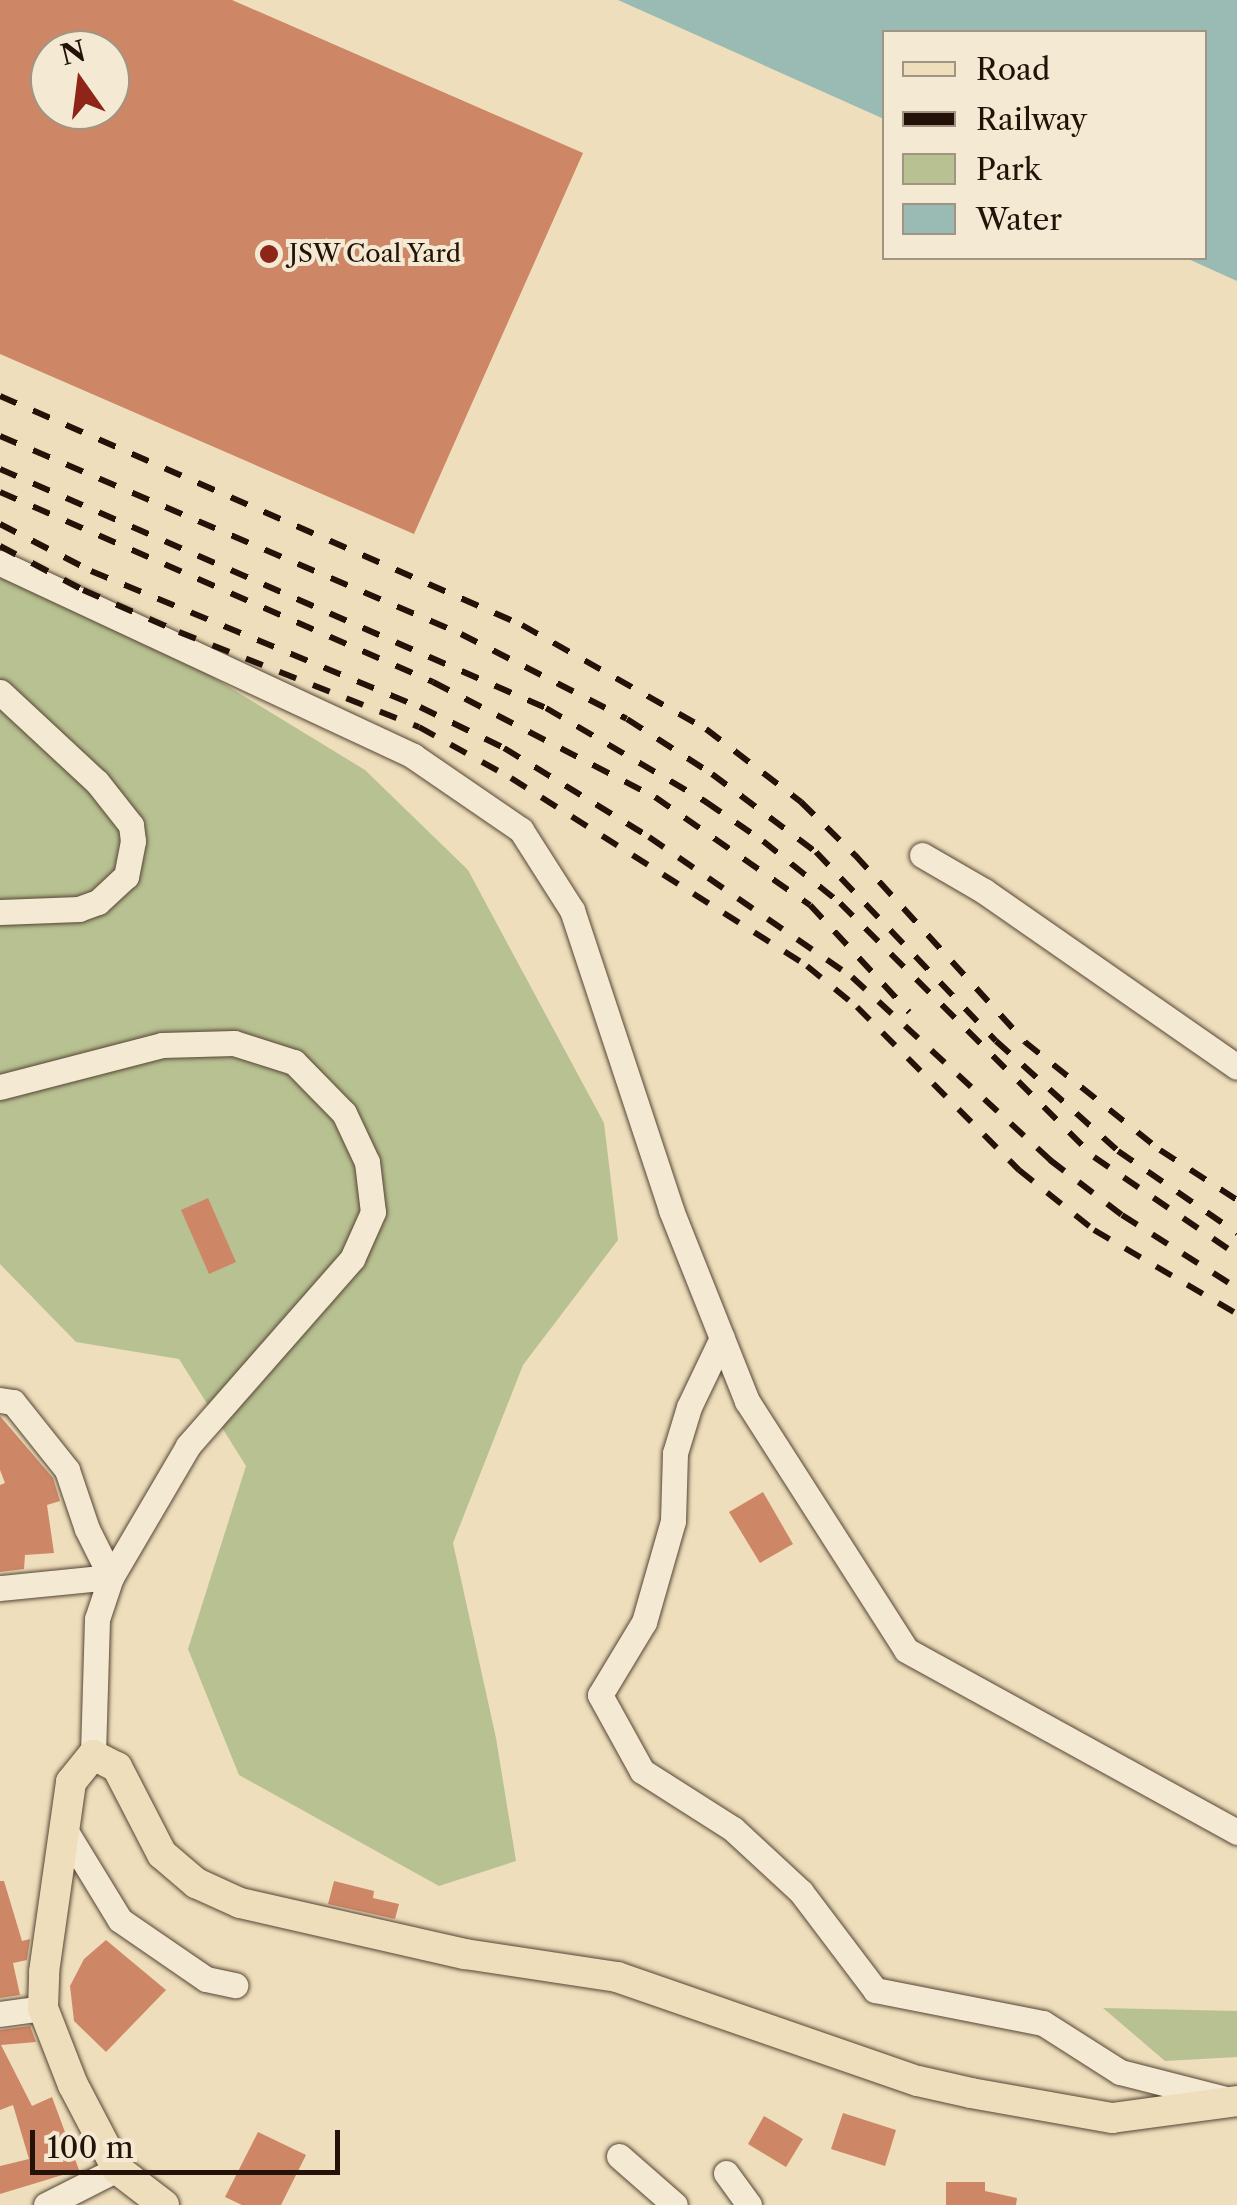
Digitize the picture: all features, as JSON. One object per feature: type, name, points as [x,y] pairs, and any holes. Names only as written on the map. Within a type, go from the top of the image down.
[{"type":"main road","points":[[164,2205],[118,2170],[74,2085],[43,2008],[44,1972],[70,1782],[93,1756],[116,1767],[162,1854],[196,1883],[240,1903],[465,1954],[617,1977],[918,2081],[971,2093],[1112,2118],[1236,2101]]},
{"type":"street","points":[[0,563],[413,756],[521,830],[572,910],[671,1210],[747,1401],[906,1650],[1237,1832]]},
{"type":"street","points":[[0,692],[97,782],[131,825],[133,842],[126,876],[98,902],[79,908],[0,912]]},
{"type":"street","points":[[922,855],[984,892],[1237,1067]]},
{"type":"street","points":[[0,1088],[162,1045],[234,1043],[294,1062],[344,1113],[367,1162],[372,1212],[352,1259],[188,1446],[110,1577],[97,1619],[93,1756]]},
{"type":"street","points":[[722,1338],[688,1408],[674,1453],[672,1520],[644,1622],[600,1695],[642,1771],[733,1829],[801,1892],[875,1990],[1043,2024],[1120,2072],[1236,2101]]},
{"type":"street","points":[[0,1400],[13,1402],[67,1470],[86,1529],[110,1577]]},
{"type":"street","points":[[0,1588],[110,1577]]},
{"type":"street","points":[[65,1830],[120,1920],[206,1979],[235,1985]]},
{"type":"street","points":[[0,2014],[43,2008]]},
{"type":"street","points":[[619,2156],[675,2205]]},
{"type":"street","points":[[46,2205],[118,2170]]},
{"type":"street","points":[[726,2173],[748,2205]]},
{"type":"green space","points":[[0,547],[365,770],[468,870],[604,1123],[618,1240],[523,1365],[453,1543],[496,1738],[516,1861],[439,1886],[239,1775],[188,1649],[246,1466],[179,1359],[76,1342],[0,1264]]},
{"type":"green space","points":[[1103,2008],[1237,2011],[1237,2057],[1165,2061]]},
{"type":"water","points":[[618,0],[1237,0],[1237,281],[1190,260],[1207,260],[1207,30],[882,30],[882,118]]},
{"type":"building","name":"JSW Coal Yard","points":[[0,0],[232,0],[583,153],[414,534],[0,354]]},
{"type":"building","points":[[208,1198],[236,1262],[209,1274],[181,1210]]},
{"type":"building","points":[[0,1416],[53,1478],[60,1501],[47,1505],[54,1553],[25,1555],[24,1569],[0,1572],[0,1485],[5,1483],[0,1470]]},
{"type":"building","points":[[763,1492],[793,1544],[760,1563],[729,1512]]},
{"type":"building","points":[[0,1881],[4,1881],[22,1941],[30,1939],[27,1960],[13,1963],[20,1995],[0,1998]]},
{"type":"building","points":[[334,1881],[374,1891],[373,1898],[399,1904],[395,1919],[328,1904]]},
{"type":"building","points":[[106,1940],[166,1990],[106,2052],[74,2021],[70,1986],[84,1959]]},
{"type":"building","points":[[30,2026],[36,2042],[1,2045],[32,2106],[52,2097],[79,2170],[0,2194],[0,2166],[29,2159],[13,2105],[0,2110],[0,2030]]},
{"type":"building","points":[[843,2113],[896,2130],[885,2166],[831,2149]]},
{"type":"building","points":[[764,2116],[803,2139],[786,2167],[748,2144]]},
{"type":"building","points":[[258,2132],[306,2155],[281,2205],[242,2205],[225,2197]]},
{"type":"building","points":[[946,2182],[985,2182],[985,2191],[1017,2198],[1016,2205],[946,2205]]},
{"type":"railway","points":[[0,396],[522,625],[706,729],[801,802],[855,855],[1025,1042],[1160,1150],[1237,1200]]},
{"type":"railway","points":[[0,436],[461,634],[627,719],[712,774],[816,852],[996,1041],[1118,1151],[1237,1233]]},
{"type":"railway","points":[[0,469],[546,708],[706,802],[763,841],[840,903],[1094,1157],[1237,1255]]},
{"type":"railway","points":[[0,492],[433,682],[655,797],[810,905],[909,1012]]},
{"type":"railway","points":[[0,524],[91,571],[420,707],[504,748],[649,837],[852,977],[1050,1160],[1122,1215],[1237,1288]]},
{"type":"railway","points":[[0,546],[83,590],[179,632],[419,727],[511,778],[807,966],[857,1007],[1019,1170],[1094,1230],[1237,1314]]},
{"type":"place","name":"JSW Coal Yard","points":[[269,254]]}]
